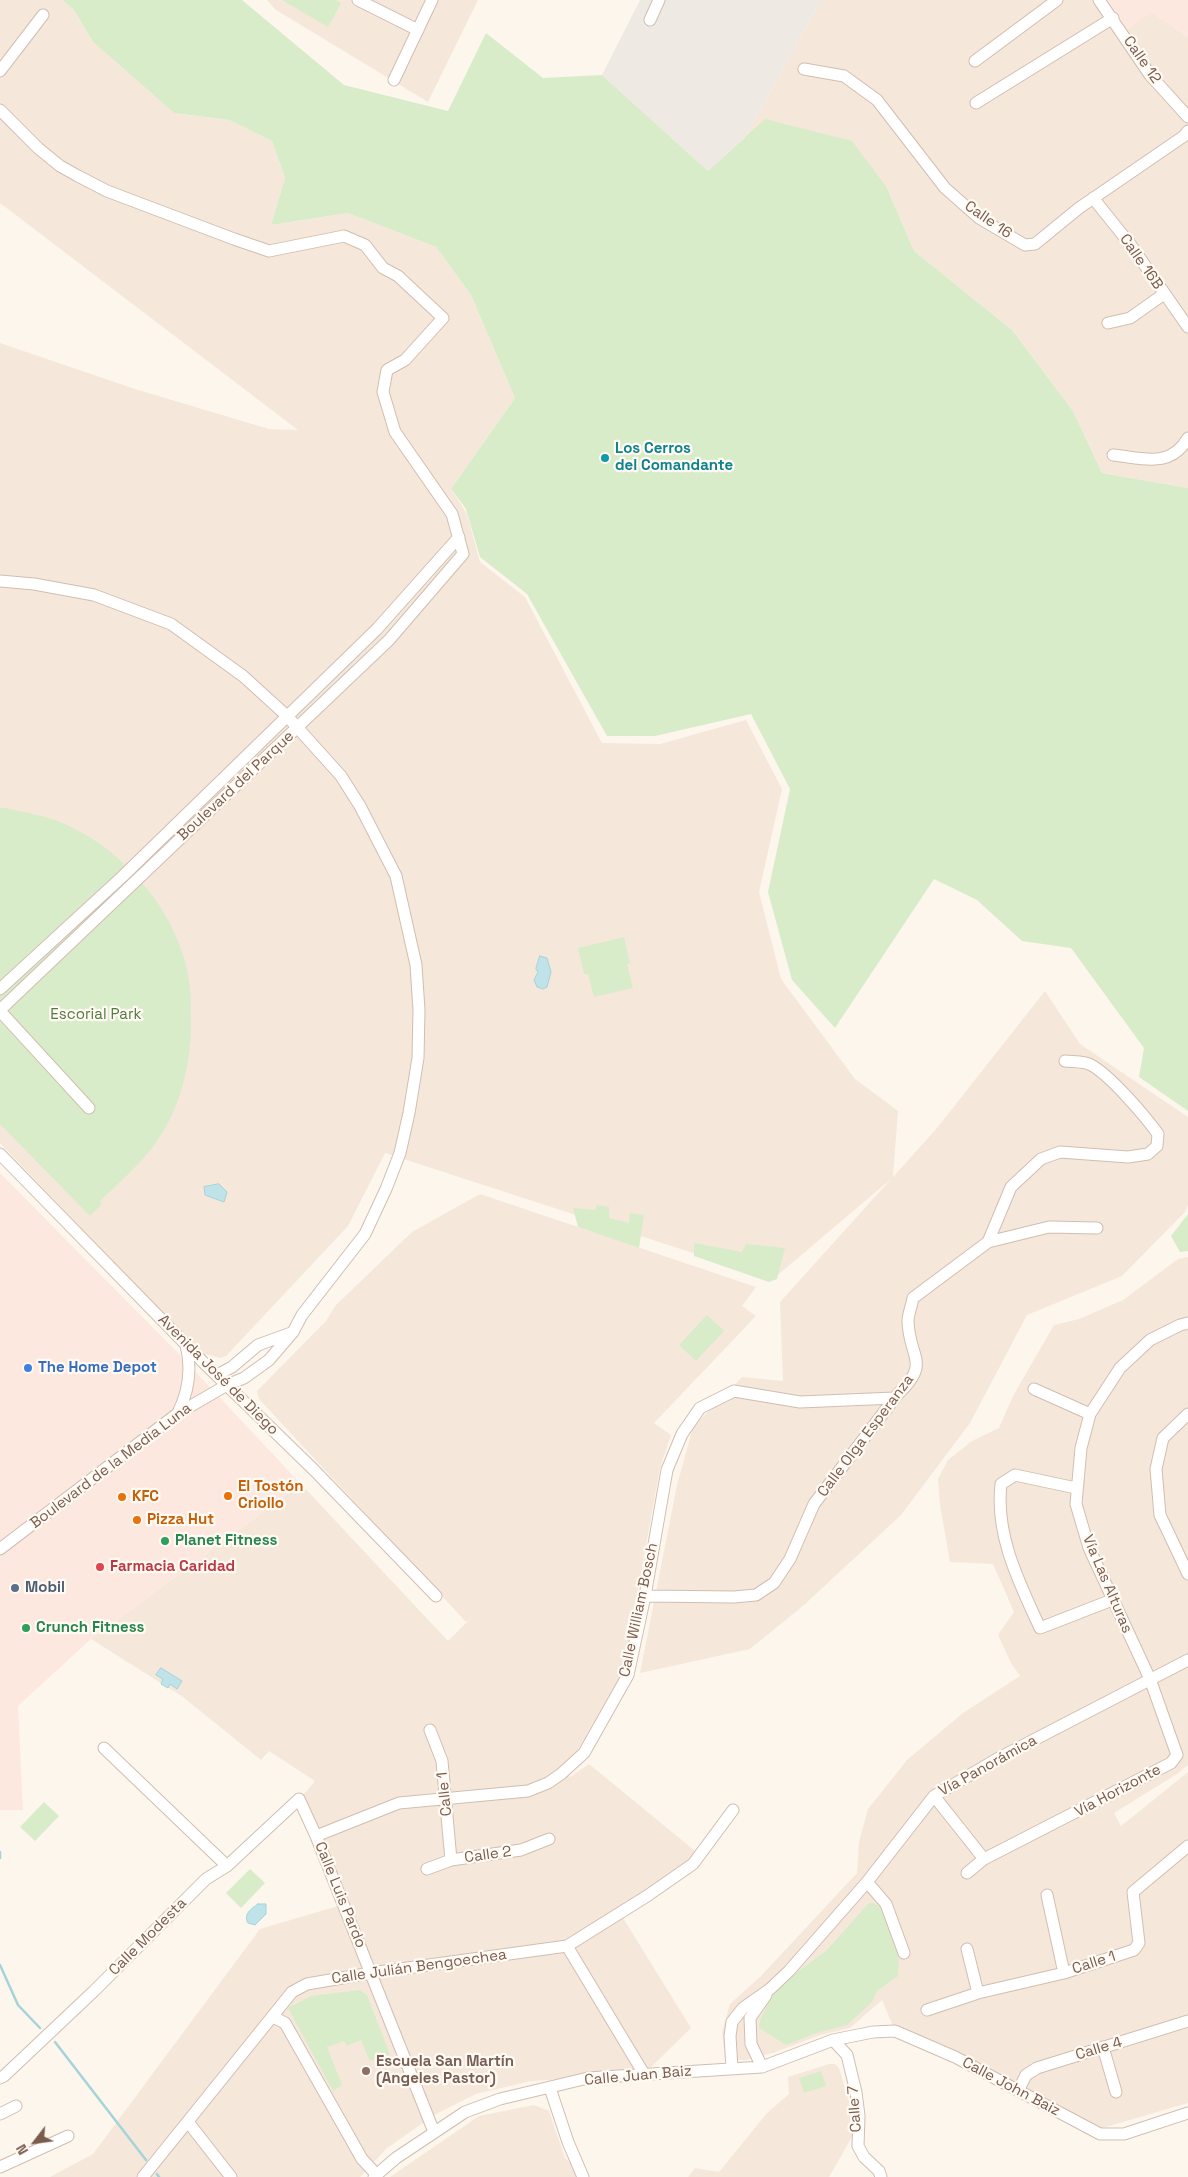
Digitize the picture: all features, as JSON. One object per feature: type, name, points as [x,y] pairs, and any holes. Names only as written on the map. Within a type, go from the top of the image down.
[{"type":"street","points":[[358,0],[418,30]]},
{"type":"street","points":[[394,80],[432,0]]},
{"type":"street","points":[[650,20],[659,0]]},
{"type":"street","points":[[975,61],[1057,0]]},
{"type":"street","name":"Calle 12","points":[[1099,0],[1150,75],[1188,117]]},
{"type":"street","points":[[0,71],[43,15]]},
{"type":"street","points":[[976,102],[1113,18]]},
{"type":"street","name":"Calle 16","points":[[804,69],[844,76],[877,100],[945,188],[979,218],[1025,245],[1035,244],[1094,198],[1154,159],[1188,131]]},
{"type":"street","points":[[0,110],[38,148],[60,166],[100,187],[269,251],[344,236],[364,245],[383,268],[398,276],[435,308],[443,318],[405,360],[387,370],[384,392],[395,432],[452,514],[459,537]]},
{"type":"street","name":"Calle 16B","points":[[1094,198],[1130,244],[1188,327]]},
{"type":"street","points":[[1108,323],[1130,318],[1164,294]]},
{"type":"street","points":[[1113,455],[1163,460],[1184,453],[1188,438]]},
{"type":"street","name":"Boulevard del Parque","points":[[0,1011],[389,640],[463,554],[459,537]]},
{"type":"street","name":"Boulevard del Parque","points":[[0,989],[123,876],[377,629],[459,537]]},
{"type":"street","name":"Boulevard de la Media Luna","points":[[0,581],[34,584],[94,595],[172,624],[243,676],[288,716],[341,776],[396,876],[416,965],[419,1010],[418,1058],[409,1113],[400,1153],[386,1189],[365,1234],[302,1316],[293,1332],[269,1360],[244,1378],[227,1385],[178,1414],[0,1549]]},
{"type":"street","points":[[0,1011],[89,1108]]},
{"type":"street","points":[[988,1242],[1011,1187],[1041,1159],[1060,1152],[1128,1157],[1148,1154],[1157,1146],[1158,1134],[1154,1128],[1110,1080],[1090,1064],[1065,1061]]},
{"type":"street","name":"Avenida José de Diego","points":[[0,1154],[186,1345],[314,1470],[436,1596]]},
{"type":"street","points":[[988,1242],[1049,1227],[1097,1228]]},
{"type":"street","name":"Calle Olga Esperanza","points":[[645,1596],[734,1597],[756,1595],[774,1583],[790,1559],[814,1504],[894,1398],[911,1382],[917,1366],[908,1321],[913,1298],[988,1242]]},
{"type":"street","name":"Vía Las Alturas","points":[[1150,1680],[1089,1548],[1076,1504],[1076,1488],[1081,1448],[1090,1414],[1120,1368],[1150,1340],[1188,1323]]},
{"type":"street","points":[[217,1375],[232,1367],[258,1345],[293,1332]]},
{"type":"street","points":[[178,1414],[185,1400],[189,1378],[189,1358],[186,1345]]},
{"type":"street","points":[[1034,1389],[1090,1414]]},
{"type":"street","name":"Calle William Bosch","points":[[316,1836],[399,1803],[528,1791],[548,1783],[584,1753],[628,1674],[645,1596],[667,1470],[682,1434],[700,1408],[734,1391],[800,1402],[894,1398]]},
{"type":"street","points":[[1188,1414],[1163,1438],[1156,1469],[1160,1515],[1188,1574]]},
{"type":"street","points":[[1076,1488],[1015,1475],[1001,1484],[1002,1520],[1011,1564],[1040,1628],[1112,1600]]},
{"type":"street","name":"Vía Panorámica","points":[[730,2028],[743,2008],[770,1989],[790,1971],[867,1882],[934,1796],[997,1759],[1188,1660]]},
{"type":"street","name":"Vía Horizonte","points":[[967,1873],[984,1859],[1171,1762],[1177,1754],[1150,1680]]},
{"type":"street","name":"Calle 1","points":[[430,1730],[442,1761],[452,1860]]},
{"type":"street","points":[[104,1748],[227,1866]]},
{"type":"street","points":[[934,1796],[984,1859]]},
{"type":"street","name":"Calle Modesta","points":[[0,2078],[94,1991],[206,1879],[227,1866],[299,1799]]},
{"type":"street","name":"Calle Luis Pardo","points":[[299,1799],[316,1836],[434,2132]]},
{"type":"street","name":"Calle Julián Bengoechea","points":[[143,2177],[292,1992],[307,1984],[371,1973],[568,1946],[647,1896],[693,1864],[733,1810]]},
{"type":"street","name":"Calle 2","points":[[427,1869],[452,1860],[521,1850],[549,1839]]},
{"type":"street","name":"Calle 1","points":[[927,2010],[978,1993],[1064,1973],[1134,1950],[1139,1942],[1133,1892],[1188,1846]]},
{"type":"street","points":[[867,1882],[886,1904],[904,1953]]},
{"type":"street","points":[[1047,1895],[1064,1973]]},
{"type":"street","points":[[568,1946],[644,2074]]},
{"type":"street","points":[[967,1949],[978,1993]]},
{"type":"street","name":"Vía Panorámica","points":[[759,2062],[750,2044],[750,2018],[770,1989]]},
{"type":"street","name":"Vía Panorámica","points":[[759,2062],[757,2020],[768,2001],[770,1989]]},
{"type":"street","points":[[273,2017],[284,2022],[362,2159],[375,2176]]},
{"type":"street","name":"Calle 4","points":[[1019,2089],[1026,2075],[1037,2068],[1188,2021]]},
{"type":"street","points":[[732,2068],[730,2028],[740,2028],[750,2036]]},
{"type":"street","name":"Calle John Baiz","points":[[833,2040],[873,2032],[895,2032],[955,2057],[1019,2089],[1100,2134],[1124,2134],[1188,2113]]},
{"type":"street","name":"Calle Juan Baiz","points":[[375,2176],[396,2158],[472,2108],[588,2078],[732,2068],[833,2040]]},
{"type":"street","name":"Calle 7","points":[[833,2040],[847,2055],[856,2092],[859,2116],[858,2146],[864,2157],[879,2171],[881,2177]]},
{"type":"street","points":[[1103,2047],[1116,2092]]},
{"type":"street","points":[[550,2088],[568,2142],[584,2177]]},
{"type":"street","points":[[0,2114],[16,2106]]},
{"type":"street","points":[[188,2122],[231,2177]]},
{"type":"street","points":[[0,2167],[68,2136]]},
{"type":"shaded area","points":[[0,0],[62,0],[74,10],[93,42],[174,113],[229,120],[272,141],[285,178],[271,225],[348,213],[436,247],[471,295],[515,398],[451,489],[467,514],[480,562],[525,597],[602,743],[660,744],[746,720],[782,789],[759,892],[781,979],[855,1079],[898,1111],[893,1177],[937,1128],[1045,991],[1080,1044],[1188,1117],[1188,1205],[1185,1212],[1122,1276],[1027,1315],[970,1423],[901,1515],[804,1605],[750,1649],[640,1673],[677,1485],[693,1427],[742,1377],[783,1381],[780,1302],[891,1179],[773,1279],[385,1153],[348,1226],[226,1356],[220,1358],[205,1354],[197,1349],[0,1143],[0,343],[135,389],[269,429],[298,430],[0,203]]},
{"type":"shaded area","points":[[267,0],[478,0],[428,102],[276,10]]},
{"type":"shaded area","points":[[640,0],[821,0],[745,137],[708,171],[602,75]]},
{"type":"shaded area","points":[[821,0],[1105,0],[1152,12],[1188,37],[1188,488],[1102,473],[1073,411],[1012,330],[914,251],[887,188],[745,137]]},
{"type":"shaded area","points":[[1105,0],[1188,0],[1188,37],[1152,12],[1127,30]]},
{"type":"shaded area","points":[[0,1173],[176,1351],[301,1484],[91,1639],[18,1706],[23,1810],[0,1810]]},
{"type":"shaded area","points":[[480,1194],[756,1287],[742,1306],[756,1316],[654,1423],[671,1435],[660,1468],[623,1672],[574,1756],[558,1768],[570,1777],[589,1764],[700,1855],[620,1913],[691,2028],[644,2074],[531,2081],[476,2094],[436,2114],[387,2148],[360,2177],[50,2177],[93,2154],[260,1929],[348,1903],[303,1795],[315,1781],[269,1751],[261,1760],[183,1697],[91,1639],[301,1484],[448,1641],[472,1617],[466,1622],[259,1399],[257,1391],[326,1321],[335,1306],[412,1232]]},
{"type":"shaded area","points":[[1188,1257],[1188,1765],[1177,1774],[1114,1813],[1121,1826],[1188,1772],[1188,2103],[1092,2131],[895,2031],[882,2000],[850,2028],[820,2035],[773,2053],[746,2060],[725,2060],[722,2032],[730,2004],[761,1976],[857,1873],[859,1842],[868,1809],[907,1760],[963,1713],[1020,1676],[1011,1663],[998,1635],[1014,1612],[993,1564],[950,1562],[940,1505],[938,1479],[948,1460],[972,1441],[999,1428],[1013,1396],[1054,1325],[1079,1319],[1123,1300],[1178,1259]]},
{"type":"shaded area","points":[[829,2064],[835,2064],[839,2068],[854,2118],[852,2137],[829,2177],[688,2177],[695,2168],[719,2172],[767,2113],[789,2094],[788,2077]]},
{"type":"shaded area","points":[[534,2105],[549,2111],[565,2158],[575,2168],[579,2177],[390,2177],[479,2116]]},
{"type":"green space","points":[[62,0],[242,0],[344,85],[448,111],[486,33],[543,78],[602,75],[708,171],[765,119],[852,141],[887,188],[914,251],[1012,330],[1073,411],[1102,473],[1188,488],[1188,1111],[1139,1077],[1144,1048],[1071,948],[1022,941],[977,900],[934,879],[835,1028],[792,980],[768,892],[790,789],[751,714],[655,736],[607,736],[527,594],[480,557],[466,509],[451,489],[515,398],[471,295],[436,247],[348,213],[271,225],[285,178],[272,141],[229,120],[174,113],[93,42],[74,10]]},
{"type":"green space","points":[[282,0],[335,0],[341,3],[328,27]]},
{"type":"green space","name":"Escorial Park","points":[[0,808],[47,817],[60,822],[81,832],[119,859],[151,893],[164,913],[175,934],[187,970],[191,1002],[190,1049],[184,1080],[174,1111],[153,1147],[100,1201],[102,1204],[90,1216],[0,1124]]},
{"type":"green space","points":[[624,937],[630,963],[627,964],[633,988],[594,997],[588,974],[584,974],[578,948]]},
{"type":"green space","points":[[597,1205],[609,1207],[609,1218],[629,1223],[630,1213],[644,1215],[639,1248],[578,1227],[573,1208],[595,1210]]},
{"type":"green space","points":[[1188,1214],[1188,1251],[1180,1252],[1171,1236]]},
{"type":"green space","points":[[694,1243],[742,1252],[746,1244],[785,1248],[777,1279],[769,1282],[694,1256]]},
{"type":"green space","points":[[707,1315],[724,1331],[696,1361],[679,1345]]},
{"type":"green space","points":[[44,1802],[59,1816],[35,1841],[20,1827]]},
{"type":"green space","points":[[250,1869],[265,1883],[241,1908],[226,1893]]},
{"type":"green space","points":[[869,1903],[874,1903],[882,1909],[899,1957],[898,1976],[877,1991],[872,2002],[847,2025],[816,2033],[786,2045],[759,2028],[760,2020],[776,1988],[827,1950]]},
{"type":"green space","points":[[360,1990],[367,1995],[390,2055],[370,2061],[361,2040],[347,2046],[344,2041],[327,2047],[342,2085],[333,2091],[288,2008],[311,1996]]},
{"type":"green space","points":[[821,2071],[826,2086],[804,2093],[799,2078]]},
{"type":"water","points":[[540,956],[547,958],[551,972],[547,987],[543,989],[537,987],[534,980],[538,972],[536,969]]},
{"type":"water","points":[[219,1184],[227,1192],[224,1202],[205,1195],[204,1187]]},
{"type":"water","points":[[161,1668],[182,1681],[177,1689],[170,1684],[168,1688],[161,1684],[163,1679],[156,1675]]},
{"type":"water","points":[[258,1904],[266,1904],[266,1914],[255,1925],[248,1923],[247,1914]]},
{"type":"waterway","points":[[0,1852],[0,1858]]},
{"type":"waterway","points":[[0,1965],[18,2005],[40,2028]]},
{"type":"waterway","points":[[55,2042],[146,2160]]},
{"type":"place","name":"Los Cerros del Comandante","points":[[605,458]]},
{"type":"place","name":"The Home Depot","points":[[28,1368]]},
{"type":"place","name":"El Tostón Criollo","points":[[228,1496]]},
{"type":"place","name":"KFC","points":[[122,1497]]},
{"type":"place","name":"Pizza Hut","points":[[137,1520]]},
{"type":"place","name":"Planet Fitness","points":[[165,1541]]},
{"type":"place","name":"Farmacia Caridad","points":[[100,1567]]},
{"type":"place","name":"Mobil","points":[[15,1588]]},
{"type":"place","name":"Crunch Fitness","points":[[26,1628]]},
{"type":"place","name":"Escuela San Martín (Angeles Pastor)","points":[[366,2071]]}]
